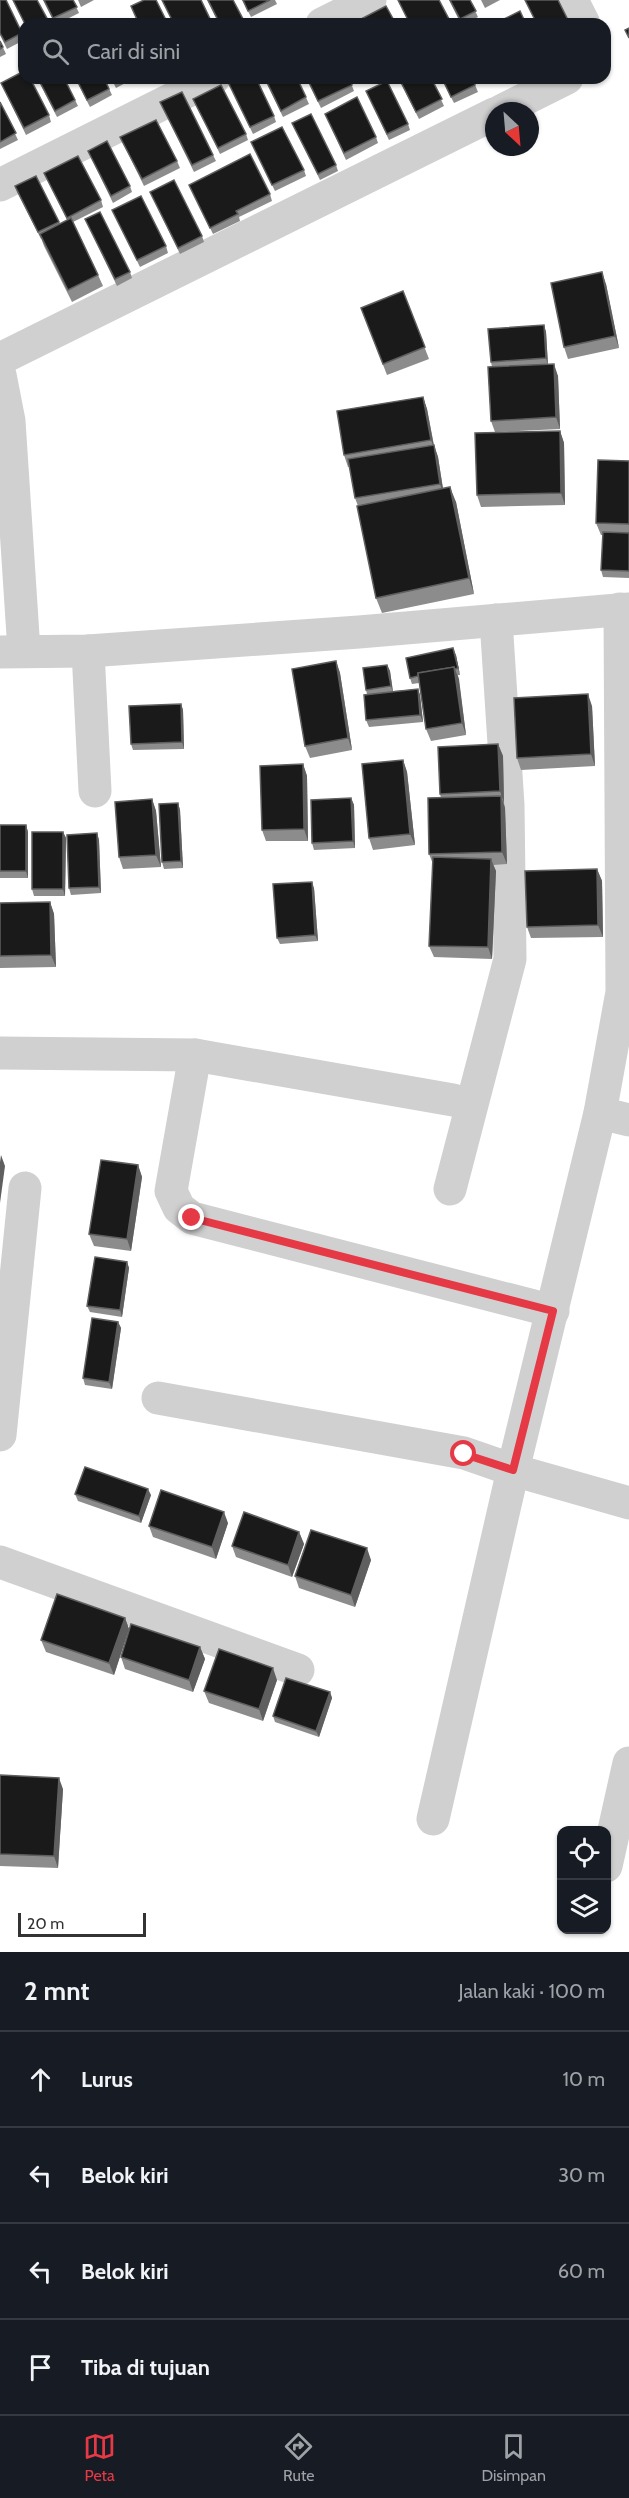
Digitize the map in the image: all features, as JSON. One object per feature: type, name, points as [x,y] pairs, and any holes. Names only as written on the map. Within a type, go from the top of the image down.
[{"type":"street","points":[[334,18],[370,0]]},
{"type":"street","points":[[572,0],[581,18]]},
{"type":"street","points":[[0,185],[202,84]]},
{"type":"street","points":[[519,102],[555,84]]},
{"type":"street","points":[[0,358],[485,118]]},
{"type":"street","points":[[0,375],[9,421],[12,651],[88,651],[496,621],[624,609],[622,992],[614,1116],[553,1311],[513,1470],[433,1819]]},
{"type":"street","points":[[450,1189],[510,959],[508,805],[496,621]]},
{"type":"street","points":[[88,651],[95,791]]},
{"type":"street","points":[[0,1053],[195,1055],[453,1100]]},
{"type":"street","points":[[195,1055],[171,1191],[179,1208],[192,1218],[553,1311]]},
{"type":"street","points":[[0,1434],[24,1188]]},
{"type":"street","points":[[158,1398],[464,1454],[629,1503]]},
{"type":"street","points":[[0,1562],[298,1670]]},
{"type":"street","points":[[616,1849],[629,1763]]},
{"type":"building","points":[[0,0],[6,0],[18,25],[18,35],[5,42],[0,33]]},
{"type":"building","points":[[13,0],[37,0],[47,18],[22,18]]},
{"type":"building","points":[[44,0],[73,0],[77,7],[53,18]]},
{"type":"building","points":[[144,0],[156,0],[165,18],[136,18],[131,6]]},
{"type":"building","points":[[162,0],[201,0],[210,18],[171,18]]},
{"type":"building","points":[[208,0],[233,0],[242,18],[217,18]]},
{"type":"building","points":[[243,0],[270,0],[248,11]]},
{"type":"building","points":[[398,0],[439,0],[448,18],[407,18]]},
{"type":"building","points":[[450,0],[470,0],[476,11],[459,18]]},
{"type":"building","points":[[525,0],[558,0],[567,18],[534,18]]},
{"type":"building","points":[[386,6],[393,18],[363,18]]},
{"type":"building","points":[[520,11],[523,18],[506,18]]},
{"type":"building","points":[[18,74],[18,84],[33,84],[49,115],[24,128],[1,83]]},
{"type":"building","points":[[41,84],[67,84],[75,100],[55,111]]},
{"type":"building","points":[[79,84],[107,84],[109,89],[87,100]]},
{"type":"building","points":[[229,84],[259,84],[274,116],[250,127]]},
{"type":"building","points":[[268,84],[300,84],[306,97],[281,111]]},
{"type":"building","points":[[310,84],[352,84],[352,85],[318,101]]},
{"type":"building","points":[[381,84],[388,84],[408,124],[387,134],[366,91]]},
{"type":"building","points":[[402,84],[434,84],[442,99],[416,112]]},
{"type":"building","points":[[445,84],[475,84],[475,85],[451,97]]},
{"type":"building","points":[[221,85],[246,134],[218,148],[193,99]]},
{"type":"building","points":[[182,92],[213,155],[192,165],[160,102]]},
{"type":"building","points":[[357,97],[376,137],[344,153],[325,114]]},
{"type":"building","points":[[0,102],[16,133],[0,142]]},
{"type":"building","points":[[311,114],[336,165],[318,174],[292,123]]},
{"type":"building","points":[[156,120],[177,161],[142,179],[120,137]]},
{"type":"building","points":[[282,127],[304,170],[272,185],[251,142]]},
{"type":"building","points":[[107,141],[130,186],[111,196],[88,151]]},
{"type":"building","points":[[250,154],[270,194],[236,211],[238,214],[210,228],[189,185]]},
{"type":"building","points":[[78,156],[101,200],[67,218],[44,173]]},
{"type":"building","points":[[36,176],[59,222],[38,232],[15,186]]},
{"type":"building","points":[[174,180],[202,236],[178,248],[150,192]]},
{"type":"building","points":[[141,196],[166,246],[137,260],[112,210]]},
{"type":"building","points":[[100,212],[130,272],[115,279],[85,219]]},
{"type":"building","points":[[71,218],[98,275],[68,290],[40,234]]},
{"type":"building","points":[[602,272],[615,336],[564,347],[551,283]]},
{"type":"building","points":[[403,291],[425,347],[383,364],[361,308]]},
{"type":"building","points":[[544,325],[546,358],[491,362],[488,329]]},
{"type":"building","points":[[554,364],[556,417],[491,421],[488,367]]},
{"type":"building","points":[[423,397],[431,440],[344,455],[337,411]]},
{"type":"building","points":[[560,431],[561,493],[477,495],[475,433]]},
{"type":"building","points":[[434,445],[440,484],[355,498],[348,459]]},
{"type":"building","points":[[598,460],[629,461],[629,524],[596,523]]},
{"type":"building","points":[[450,487],[469,578],[376,598],[357,506]]},
{"type":"building","points":[[603,532],[629,533],[629,571],[601,570]]},
{"type":"building","points":[[453,648],[458,668],[418,673],[418,676],[410,678],[406,658]]},
{"type":"building","points":[[336,661],[348,738],[305,746],[292,669]]},
{"type":"building","points":[[387,665],[391,686],[366,690],[363,668]]},
{"type":"building","points":[[454,667],[462,723],[426,729],[418,673]]},
{"type":"building","points":[[418,689],[420,715],[366,720],[364,695]]},
{"type":"building","points":[[588,694],[591,754],[517,758],[514,698]]},
{"type":"building","points":[[181,704],[182,742],[131,744],[129,706]]},
{"type":"building","points":[[498,744],[500,791],[440,794],[438,747]]},
{"type":"building","points":[[403,760],[410,834],[369,838],[362,764]]},
{"type":"building","points":[[303,764],[304,829],[262,830],[260,766]]},
{"type":"building","points":[[501,796],[502,852],[429,854],[428,798]]},
{"type":"building","points":[[351,798],[353,841],[312,843],[311,800]]},
{"type":"building","points":[[152,799],[156,855],[119,857],[115,802]]},
{"type":"building","points":[[178,803],[181,861],[162,862],[159,804]]},
{"type":"building","points":[[0,825],[26,825],[26,871],[0,871]]},
{"type":"building","points":[[32,832],[63,832],[63,889],[32,889]]},
{"type":"building","points":[[97,833],[99,887],[69,888],[67,835]]},
{"type":"building","points":[[433,857],[491,859],[488,947],[429,946]]},
{"type":"building","points":[[597,869],[598,925],[527,927],[525,871]]},
{"type":"building","points":[[312,882],[315,935],[277,938],[273,884]]},
{"type":"building","points":[[50,902],[51,955],[0,956],[0,903]]},
{"type":"building","points":[[101,1160],[138,1165],[127,1239],[89,1234]]},
{"type":"building","points":[[95,1257],[127,1262],[120,1310],[87,1306]]},
{"type":"building","points":[[92,1318],[118,1322],[109,1382],[83,1378]]},
{"type":"building","points":[[85,1467],[148,1489],[139,1516],[75,1494]]},
{"type":"building","points":[[161,1490],[224,1512],[212,1547],[149,1526]]},
{"type":"building","points":[[244,1512],[299,1532],[288,1565],[232,1546]]},
{"type":"building","points":[[311,1530],[367,1548],[351,1595],[295,1576]]},
{"type":"building","points":[[57,1594],[125,1618],[109,1663],[41,1640]]},
{"type":"building","points":[[131,1624],[200,1647],[189,1680],[121,1657]]},
{"type":"building","points":[[219,1649],[273,1668],[259,1709],[204,1691]]},
{"type":"building","points":[[286,1678],[330,1692],[316,1731],[273,1716]]},
{"type":"building","points":[[0,1775],[59,1778],[54,1856],[0,1854]]},
{"type":"route","points":[[192,1218],[553,1311],[513,1470],[464,1454]]}]
